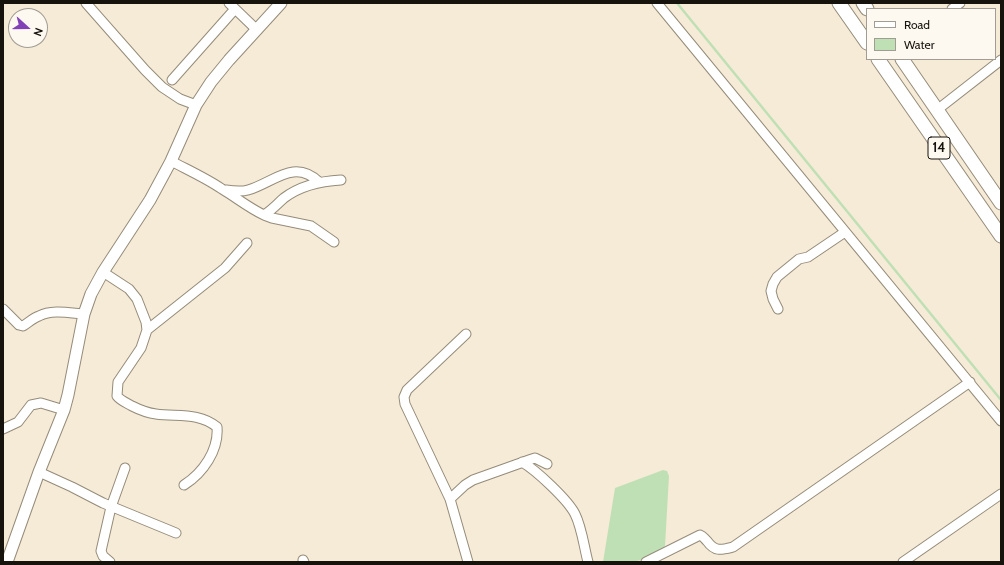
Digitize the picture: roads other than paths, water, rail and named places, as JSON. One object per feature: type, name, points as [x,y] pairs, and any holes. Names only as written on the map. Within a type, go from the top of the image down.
[{"type":"highway","points":[[839,3],[866,42]]},
{"type":"highway","name":"14","points":[[879,60],[1001,236]]},
{"type":"highway","name":"14","points":[[903,60],[1001,203]]},
{"type":"main road","points":[[7,562],[39,472],[64,410],[84,314],[91,294],[103,272],[150,200],[171,161],[196,105],[211,82],[281,3]]},
{"type":"street","points":[[86,3],[145,70],[162,87],[180,99],[196,105]]},
{"type":"street","points":[[657,3],[1001,421]]},
{"type":"street","points":[[172,80],[232,6],[257,30]]},
{"type":"street","points":[[937,110],[1001,60]]},
{"type":"street","points":[[171,161],[204,177],[247,207],[272,218],[311,226],[334,242]]},
{"type":"street","points":[[222,189],[246,191],[286,173],[294,171],[308,173],[319,182]]},
{"type":"street","points":[[264,215],[282,199],[293,192],[319,182],[341,180]]},
{"type":"street","points":[[778,309],[771,291],[777,277],[796,261],[808,257],[845,232]]},
{"type":"street","points":[[147,330],[225,268],[247,243]]},
{"type":"street","points":[[103,272],[129,289],[137,299],[146,322],[147,330],[141,348],[118,382],[117,396],[120,400],[144,412],[157,415],[194,417],[211,422],[216,427],[216,442],[206,464],[192,480],[184,485]]},
{"type":"street","points":[[3,309],[19,325],[23,326],[39,316],[55,312],[84,314]]},
{"type":"street","points":[[466,334],[407,390],[404,397],[405,404],[450,499],[468,562]]},
{"type":"street","points":[[646,562],[700,535],[703,536],[711,547],[723,550],[733,547],[970,382]]},
{"type":"street","points":[[4,427],[18,422],[31,405],[41,403],[64,410]]},
{"type":"street","points":[[450,499],[465,485],[473,480],[522,462],[535,458],[547,464]]},
{"type":"street","points":[[522,462],[536,472],[575,514],[588,562]]},
{"type":"street","points":[[110,562],[103,556],[101,551],[112,507],[125,468]]},
{"type":"street","points":[[39,472],[112,507],[176,533]]},
{"type":"street","points":[[903,562],[1001,494]]},
{"type":"water","points":[[663,470],[667,471],[669,476],[665,546],[651,557],[644,559],[628,562],[603,562],[615,488]]},
{"type":"waterway","points":[[677,3],[1001,400]]}]
